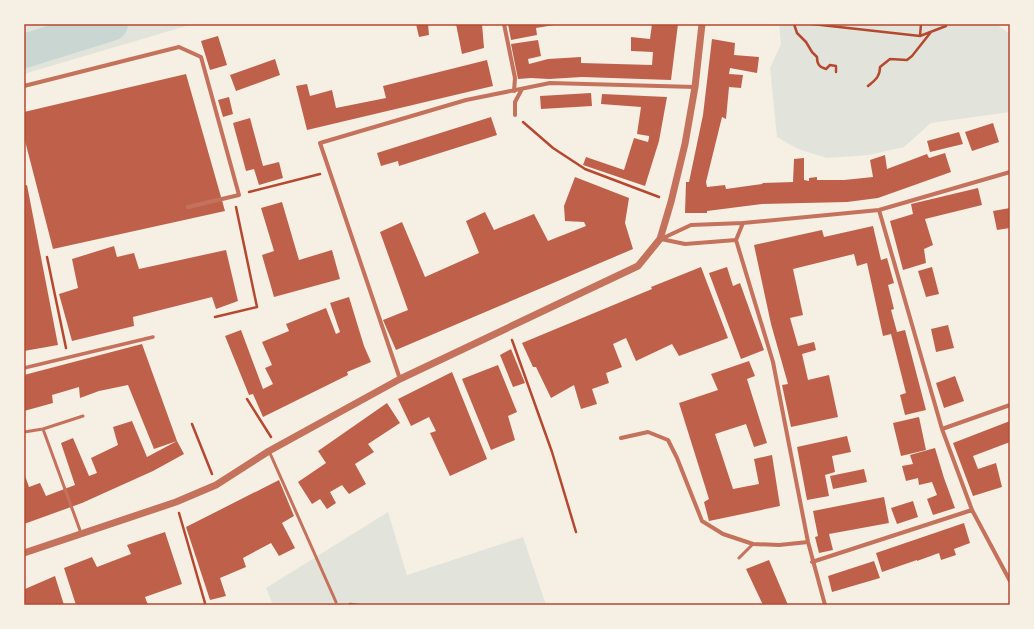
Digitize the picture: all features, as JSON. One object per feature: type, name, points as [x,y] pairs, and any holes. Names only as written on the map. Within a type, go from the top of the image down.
[{"type":"street","points":[[504,24],[515,78],[514,91]]},
{"type":"street","points":[[24,553],[176,502],[216,485],[277,446],[400,379],[638,266],[660,239],[671,202],[685,144],[695,87],[702,24]]},
{"type":"street","points":[[24,86],[179,47],[201,57],[207,84],[239,195],[188,207]]},
{"type":"street","points":[[400,379],[320,143],[466,100],[550,83],[695,87]]},
{"type":"street","points":[[515,115],[515,102],[522,89]]},
{"type":"street","points":[[660,239],[691,224],[743,223],[879,210],[1010,172]]},
{"type":"street","points":[[879,210],[942,429],[972,510],[1010,581]]},
{"type":"street","points":[[743,223],[736,240],[773,362],[812,562],[824,605]]},
{"type":"street","points":[[660,239],[684,244],[736,240]]},
{"type":"street","points":[[24,368],[67,356],[153,336]]},
{"type":"street","points":[[942,429],[1010,405]]},
{"type":"street","points":[[621,438],[648,432],[668,440],[677,458],[702,520],[723,534],[753,544],[779,546],[808,542]]},
{"type":"street","points":[[812,562],[972,510]]},
{"type":"lane","points":[[24,432],[43,429],[83,416]]},
{"type":"lane","points":[[43,429],[81,533]]},
{"type":"lane","points":[[269,451],[336,602]]},
{"type":"lane","points":[[739,558],[753,544]]},
{"type":"path","points":[[794,24],[797,33],[817,57],[817,62],[820,67],[826,68],[830,65],[836,66],[836,72]]},
{"type":"path","points":[[812,24],[920,36],[946,26],[946,24]]},
{"type":"path","points":[[920,36],[922,24]]},
{"type":"path","points":[[868,86],[878,78],[880,66],[890,58],[907,60],[931,32]]},
{"type":"path","points":[[515,115],[553,148],[585,170],[671,202]]},
{"type":"path","points":[[239,195],[330,172]]},
{"type":"path","points":[[216,317],[257,307],[234,196]]},
{"type":"path","points":[[47,258],[67,356]]},
{"type":"path","points":[[508,328],[552,452],[576,532]]},
{"type":"path","points":[[247,398],[277,446]]},
{"type":"path","points":[[192,424],[216,485]]},
{"type":"path","points":[[176,502],[204,605]]},
{"type":"path","points":[[350,604],[358,605]]},
{"type":"shaded area","points":[[24,24],[193,24],[24,74]]},
{"type":"shaded area","points":[[779,24],[996,24],[1010,34],[1010,112],[931,123],[904,147],[869,155],[827,158],[798,149],[777,137],[770,68],[781,44]]},
{"type":"shaded area","points":[[388,512],[407,575],[523,537],[546,605],[273,605],[266,588]]},
{"type":"building","points":[[416,24],[428,24],[429,35],[419,37]]},
{"type":"building","points":[[456,24],[482,24],[484,48],[462,54]]},
{"type":"building","points":[[508,24],[554,25],[536,28],[537,35],[511,40]]},
{"type":"building","points":[[652,24],[678,24],[671,80],[582,77],[518,79],[511,44],[538,40],[541,56],[528,59],[529,64],[548,59],[581,57],[581,63],[652,65],[653,52],[631,51],[631,37],[650,39]]},
{"type":"building","points":[[218,36],[227,65],[210,70],[201,41]]},
{"type":"building","points":[[712,39],[735,43],[734,55],[759,57],[757,73],[730,68],[729,74],[743,75],[741,88],[729,87],[726,119],[722,117],[706,182],[707,187],[725,185],[726,189],[763,183],[793,182],[794,159],[804,158],[804,180],[809,181],[809,178],[817,177],[817,180],[844,180],[873,177],[870,160],[885,155],[887,169],[927,154],[929,158],[945,153],[951,172],[878,198],[847,202],[762,204],[707,211],[707,213],[685,213],[686,182],[689,182],[703,115]]},
{"type":"building","points":[[275,59],[280,75],[236,91],[230,75]]},
{"type":"building","points":[[487,60],[493,86],[307,130],[296,86],[307,84],[310,96],[332,90],[336,108],[386,98],[383,86]]},
{"type":"building","points":[[186,74],[225,211],[53,249],[24,137],[24,112]]},
{"type":"building","points":[[591,93],[592,106],[541,109],[540,96]]},
{"type":"building","points":[[602,94],[667,97],[659,141],[645,186],[583,165],[586,157],[624,170],[634,138],[648,142],[649,136],[637,134],[641,107],[601,104]]},
{"type":"building","points":[[229,97],[233,114],[223,117],[218,100]]},
{"type":"building","points":[[491,117],[497,135],[399,166],[398,161],[381,166],[377,153]]},
{"type":"building","points":[[250,118],[263,166],[279,162],[283,178],[259,185],[254,169],[246,171],[233,123]]},
{"type":"building","points":[[993,123],[999,142],[972,151],[965,132]]},
{"type":"building","points":[[959,132],[963,144],[930,152],[927,141]]},
{"type":"building","points":[[575,177],[629,198],[625,223],[633,249],[396,350],[383,320],[408,310],[380,232],[402,222],[425,277],[479,253],[466,221],[485,212],[494,230],[534,214],[548,241],[586,226],[584,222],[565,221],[564,206]]},
{"type":"building","points":[[27,185],[58,345],[24,351],[24,186]]},
{"type":"building","points":[[978,188],[982,205],[925,219],[933,245],[924,249],[926,263],[903,270],[890,221],[913,214],[911,204]]},
{"type":"building","points":[[282,202],[299,260],[332,250],[340,279],[274,297],[262,255],[274,251],[261,208]]},
{"type":"building","points":[[1010,208],[1010,228],[997,230],[993,211]]},
{"type":"building","points":[[873,226],[881,260],[887,258],[894,283],[888,285],[894,309],[891,310],[897,332],[905,330],[926,410],[905,415],[900,395],[906,393],[891,334],[883,336],[867,263],[857,266],[854,254],[793,269],[803,315],[790,318],[798,346],[814,342],[816,350],[802,354],[808,380],[829,375],[838,417],[791,427],[782,385],[788,384],[771,324],[754,245],[822,230],[824,237]]},
{"type":"building","points":[[114,246],[117,257],[134,253],[139,269],[226,250],[238,301],[216,309],[212,297],[133,317],[134,326],[72,341],[59,294],[78,288],[72,259]]},
{"type":"building","points":[[701,267],[728,338],[679,356],[672,344],[636,361],[626,338],[613,344],[622,367],[606,373],[609,383],[592,389],[597,404],[581,409],[574,385],[551,398],[536,367],[533,367],[522,343]]},
{"type":"building","points":[[727,267],[733,286],[740,283],[764,350],[741,359],[709,273]]},
{"type":"building","points":[[932,267],[939,294],[926,297],[918,271]]},
{"type":"building","points":[[349,297],[364,346],[371,362],[347,372],[348,375],[263,417],[253,394],[249,395],[225,336],[241,330],[263,389],[273,384],[265,368],[272,365],[262,342],[289,331],[286,324],[326,308],[336,334],[340,332],[330,303]]},
{"type":"building","points":[[948,325],[954,348],[936,352],[931,329]]},
{"type":"building","points":[[142,344],[177,441],[154,449],[128,385],[99,391],[80,398],[79,387],[52,395],[53,403],[24,411],[24,375]]},
{"type":"building","points":[[511,349],[525,383],[513,387],[500,355]]},
{"type":"building","points":[[749,361],[755,376],[747,379],[767,443],[754,447],[746,424],[715,434],[733,489],[759,484],[754,459],[772,455],[780,506],[709,521],[704,502],[709,499],[679,403],[718,390],[711,374]]},
{"type":"building","points":[[498,365],[517,412],[508,416],[515,440],[491,450],[462,379]]},
{"type":"building","points":[[452,372],[487,459],[450,476],[430,433],[436,431],[429,417],[411,426],[398,399]]},
{"type":"building","points":[[955,376],[964,401],[944,408],[936,383]]},
{"type":"building","points":[[387,403],[400,423],[368,444],[374,452],[355,464],[366,484],[349,494],[342,485],[330,492],[336,503],[327,509],[320,499],[312,504],[298,482],[326,463],[318,451]]},
{"type":"building","points":[[919,417],[926,450],[901,456],[893,423]]},
{"type":"building","points":[[132,421],[147,457],[177,441],[184,454],[153,471],[82,503],[24,524],[24,473],[29,487],[40,483],[46,496],[75,485],[61,443],[73,438],[89,476],[97,473],[91,458],[118,445],[113,427]]},
{"type":"building","points":[[1010,421],[1010,442],[973,456],[978,469],[996,463],[1002,487],[973,496],[953,443]]},
{"type":"building","points":[[847,436],[851,452],[832,456],[835,472],[825,475],[829,496],[807,500],[797,447]]},
{"type":"building","points":[[935,448],[955,508],[933,515],[927,499],[937,495],[932,482],[919,485],[918,478],[906,481],[902,466],[913,464],[910,455]]},
{"type":"building","points":[[864,469],[867,482],[833,489],[830,476]]},
{"type":"building","points":[[279,480],[294,516],[282,523],[295,548],[279,556],[271,543],[243,558],[246,567],[220,578],[226,596],[210,600],[186,527]]},
{"type":"building","points":[[884,497],[889,523],[829,534],[833,550],[819,553],[815,537],[818,536],[813,511]]},
{"type":"building","points":[[913,501],[918,517],[897,524],[891,508]]},
{"type":"building","points":[[964,523],[970,543],[954,549],[956,555],[941,560],[939,553],[882,572],[876,553]]},
{"type":"building","points":[[165,532],[182,584],[145,597],[148,605],[76,605],[64,568],[92,557],[97,567],[131,554],[127,545]]},
{"type":"building","points":[[769,560],[788,605],[763,605],[746,569]]},
{"type":"building","points":[[874,561],[880,578],[832,592],[828,576]]},
{"type":"building","points":[[55,576],[64,605],[24,605],[25,589]]},
{"type":"waterway","points":[[24,51],[111,24]]}]
